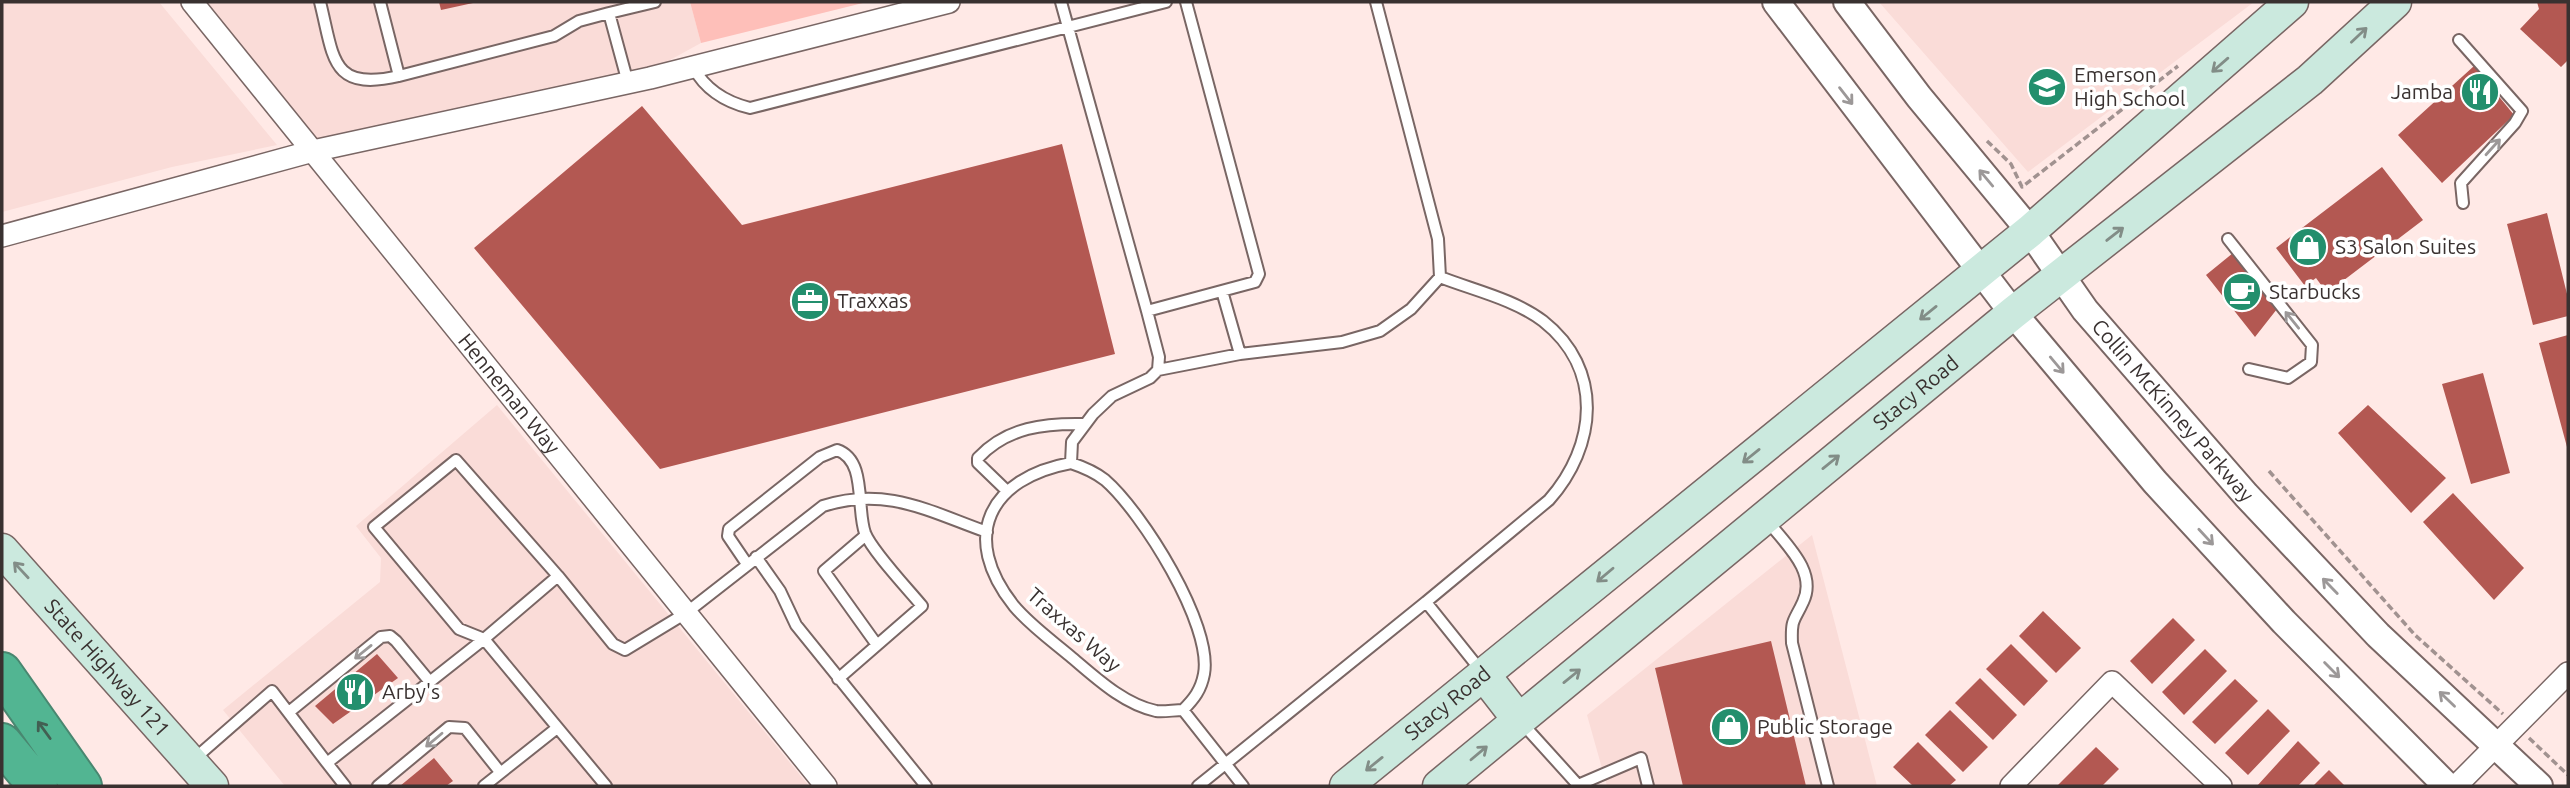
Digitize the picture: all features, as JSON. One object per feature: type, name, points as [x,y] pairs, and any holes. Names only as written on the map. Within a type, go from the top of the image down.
[{"type":"highway","points":[[2,673],[82,786]]},
{"type":"highway","points":[[2,743],[38,786]]},
{"type":"main road","name":"Stacy Road","points":[[1346,786],[2030,231],[2292,2]]},
{"type":"main road","name":"Stacy Road","points":[[1440,786],[2013,313],[2310,80],[2395,2]]},
{"type":"main road","name":"State Highway 121","points":[[2,550],[212,786]]},
{"type":"main road","points":[[1484,675],[1519,720]]},
{"type":"street","name":"Henneman Way","points":[[192,2],[826,786]]},
{"type":"street","points":[[2,236],[313,151],[628,83],[949,2]]},
{"type":"street","points":[[1776,2],[2013,313],[2155,482],[2284,622],[2447,786]]},
{"type":"street","name":"Collin McKinney Parkway","points":[[1847,2],[1919,97],[2030,231],[2085,310],[2302,557],[2378,635],[2539,786]]},
{"type":"street","points":[[2456,786],[2568,673]]},
{"type":"street","points":[[2011,786],[2112,682],[2221,786]]},
{"type":"lane","points":[[320,2],[333,54],[342,70],[356,80],[370,82],[554,36],[579,22],[655,2]]},
{"type":"lane","points":[[380,2],[399,76]]},
{"type":"lane","points":[[1062,2],[1147,311],[1159,357],[1158,370]]},
{"type":"lane","points":[[693,67],[701,81],[724,99],[750,108],[1166,2]]},
{"type":"lane","points":[[1147,311],[1255,282],[1259,274],[1186,2]]},
{"type":"lane","points":[[1071,463],[1072,442],[1085,424],[1112,396],[1150,377],[1158,370],[1240,354],[1342,342],[1380,331],[1411,309],[1440,277],[1438,239],[1376,2]]},
{"type":"lane","points":[[609,13],[628,83]]},
{"type":"lane","points":[[2459,40],[2522,111],[2515,123],[2461,183],[2463,203]]},
{"type":"lane","points":[[2228,239],[2312,345],[2311,362],[2288,378],[2249,369]]},
{"type":"lane","points":[[1198,786],[1426,603],[1557,491],[1580,454],[1588,423],[1585,388],[1574,359],[1543,321],[1518,307],[1440,277]]},
{"type":"lane","points":[[1222,292],[1240,354]]},
{"type":"lane","points":[[1007,491],[978,463],[978,458],[986,449],[1018,431],[1036,426],[1053,423],[1085,424]]},
{"type":"lane","points":[[838,679],[922,606],[866,535],[855,469],[850,459],[837,450],[820,457],[729,529],[728,536],[780,591],[796,625],[838,679],[926,786]]},
{"type":"lane","points":[[606,786],[484,639],[459,629],[374,527],[456,460],[558,576],[613,644],[625,650],[686,613],[823,506],[873,496],[898,501],[987,532],[991,512],[1007,491],[1045,468],[1071,463],[1104,479],[1120,495],[1154,540],[1176,578],[1202,645],[1205,672],[1197,696],[1183,710],[1243,786]]},
{"type":"lane","points":[[1765,517],[1804,568],[1808,584],[1804,601],[1791,620],[1791,643],[1828,786]]},
{"type":"lane","name":"Traxxas Way","points":[[987,532],[990,561],[1000,586],[1027,620],[1123,697],[1156,711],[1183,710]]},
{"type":"lane","points":[[866,535],[824,571],[877,645]]},
{"type":"lane","points":[[327,763],[484,639],[558,576]]},
{"type":"lane","points":[[1426,603],[1484,675]]},
{"type":"lane","points":[[289,712],[381,637],[390,636],[396,641],[430,682]]},
{"type":"lane","points":[[191,762],[272,691],[345,786]]},
{"type":"lane","points":[[1519,720],[1578,785],[1641,758],[1648,786]]},
{"type":"lane","points":[[378,786],[449,727],[458,725],[465,728],[500,772]]},
{"type":"lane","points":[[484,786],[557,727]]},
{"type":"path","points":[[1986,140],[2011,164],[2022,187],[2180,64]]},
{"type":"path","points":[[2269,471],[2415,635],[2568,775]]},
{"type":"shaded area","points":[[2,2],[159,2],[277,145],[172,167],[2,212]]},
{"type":"shaded area","points":[[206,2],[690,2],[701,43],[628,83],[313,151]]},
{"type":"shaded area","points":[[690,2],[867,2],[701,43]]},
{"type":"shaded area","name":"Emerson High School","points":[[1879,2],[2254,2],[2028,172]]},
{"type":"shaded area","points":[[497,405],[809,786],[285,786],[223,710],[380,582],[381,558],[356,526]]},
{"type":"shaded area","points":[[1812,535],[1877,786],[1607,786],[1587,715]]},
{"type":"building","points":[[439,2],[473,2],[473,3],[441,10]]},
{"type":"building","points":[[2537,2],[2568,2],[2568,60],[2561,67],[2520,29],[2539,9]]},
{"type":"building","points":[[2474,66],[2514,115],[2442,183],[2398,135]]},
{"type":"building","name":"Traxxas","points":[[642,106],[742,225],[1062,144],[1115,354],[660,469],[474,248]]},
{"type":"building","points":[[2382,167],[2423,220],[2327,293],[2316,278],[2305,286],[2276,248]]},
{"type":"building","points":[[2547,213],[2568,298],[2568,316],[2533,325],[2507,224]]},
{"type":"building","name":"Starbucks","points":[[2233,253],[2277,309],[2255,337],[2206,275]]},
{"type":"building","points":[[2568,335],[2568,447],[2567,447],[2539,343]]},
{"type":"building","points":[[2483,373],[2510,473],[2471,484],[2442,384]]},
{"type":"building","points":[[2368,405],[2446,478],[2411,513],[2338,433]]},
{"type":"building","points":[[2453,493],[2524,568],[2494,600],[2423,522]]},
{"type":"building","points":[[2043,611],[2081,648],[2056,673],[2019,636]]},
{"type":"building","points":[[2173,618],[2195,640],[2152,684],[2130,661]]},
{"type":"building","name":"Public Storage","points":[[1771,641],[1806,786],[1683,786],[1655,668]]},
{"type":"building","points":[[2011,644],[2048,681],[2024,706],[1986,669]]},
{"type":"building","points":[[2205,649],[2227,671],[2184,715],[2162,692]]},
{"type":"building","name":"Arby's","points":[[377,654],[398,678],[333,724],[315,706]]},
{"type":"building","points":[[1980,678],[2017,715],[1993,740],[1955,703]]},
{"type":"building","points":[[2235,679],[2258,701],[2215,744],[2192,722]]},
{"type":"building","points":[[2268,709],[2290,731],[2248,775],[2225,753]]},
{"type":"building","points":[[1950,710],[1988,747],[1963,772],[1925,735]]},
{"type":"building","points":[[2298,741],[2320,763],[2298,786],[2257,786]]},
{"type":"building","points":[[1918,742],[1956,780],[1949,786],[1913,786],[1893,767]]},
{"type":"building","points":[[2096,747],[2119,769],[2102,786],[2057,786]]},
{"type":"building","points":[[434,758],[453,781],[446,786],[400,786]]},
{"type":"building","points":[[2329,770],[2345,786],[2313,786]]},
{"type":"place","name":"Emerson High School","points":[[2047,87]]},
{"type":"place","name":"Jamba","points":[[2480,92]]},
{"type":"place","name":"S3 Salon Suites","points":[[2308,247]]},
{"type":"place","name":"Starbucks","points":[[2242,292]]},
{"type":"place","name":"Traxxas","points":[[810,301]]},
{"type":"place","name":"Arby's","points":[[355,692]]},
{"type":"place","name":"Public Storage","points":[[1730,727]]}]
